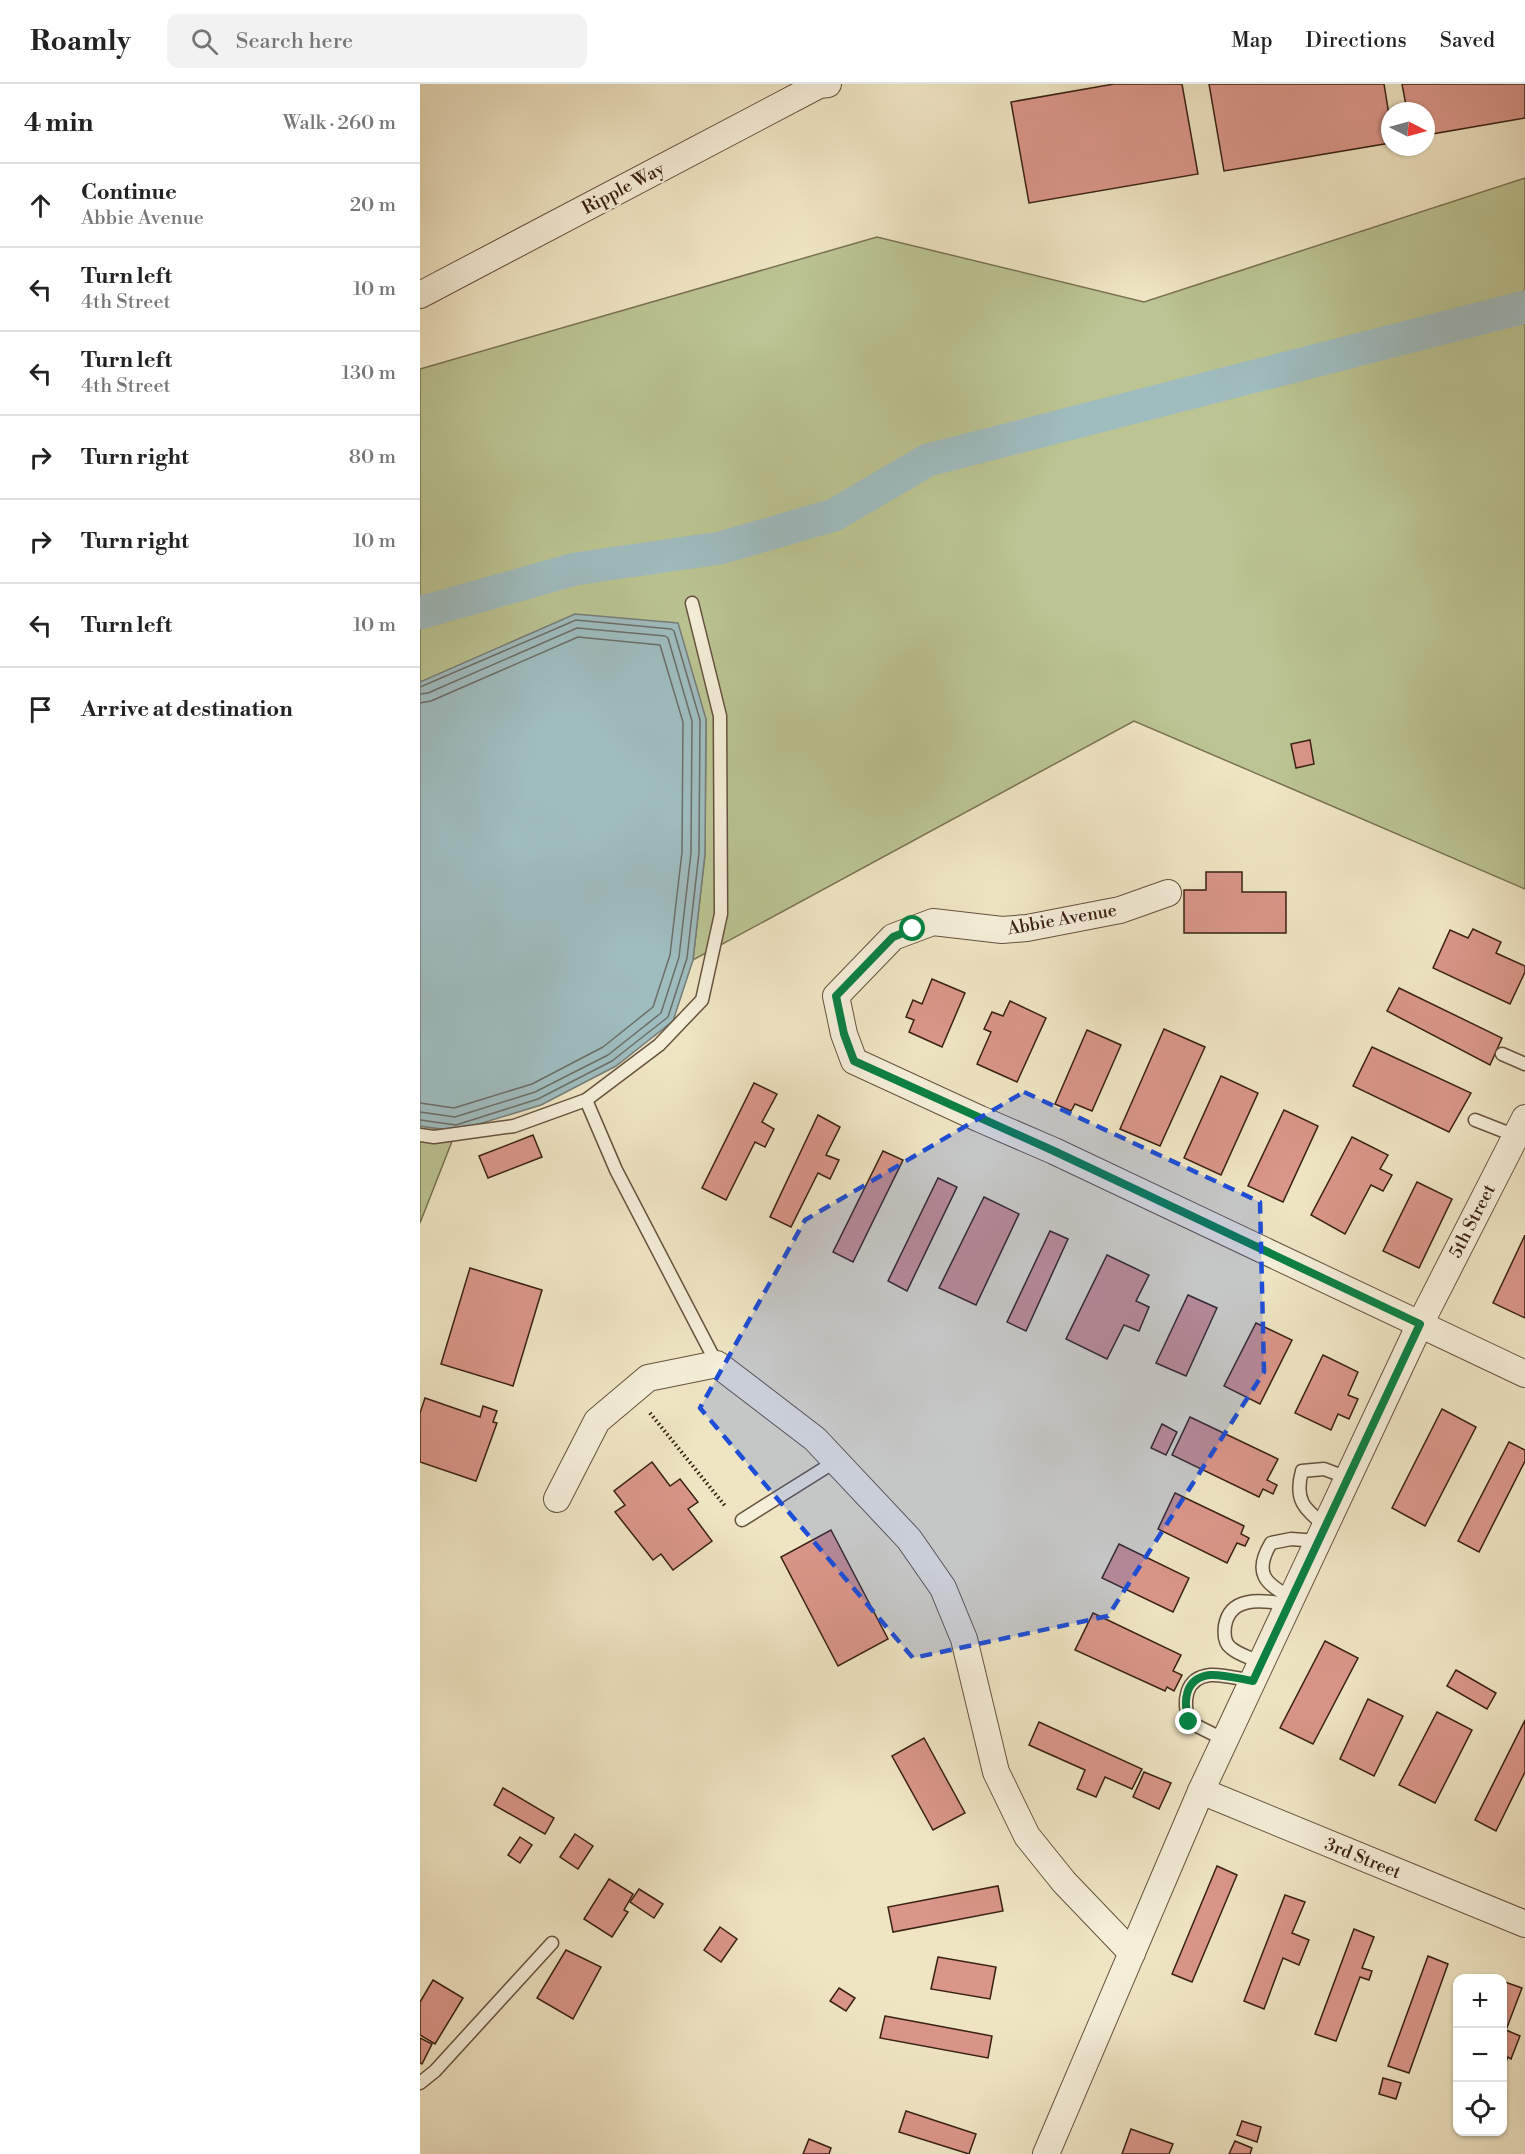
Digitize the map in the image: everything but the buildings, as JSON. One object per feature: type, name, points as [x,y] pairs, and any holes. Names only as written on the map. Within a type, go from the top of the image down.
[{"type":"street","name":"Ripple Way","points":[[420,295],[819,85],[828,84]]},
{"type":"street","name":"Abbie Avenue","points":[[1168,893],[1120,910],[1027,927],[1002,930],[933,922],[893,937],[836,996],[844,1034],[854,1061],[1054,1151],[1420,1324]]},
{"type":"street","name":"5th Street","points":[[1046,2154],[1201,1791],[1420,1324],[1520,1127]]},
{"type":"street","points":[[1420,1324],[1525,1374]]},
{"type":"street","points":[[557,1499],[597,1421],[648,1378],[717,1364],[815,1439],[909,1539],[943,1588],[964,1639],[996,1772],[1027,1836],[1064,1882],[1132,1953]]},
{"type":"street","name":"3rd Street","points":[[1201,1791],[1525,1924]]},
{"type":"lane","points":[[420,1135],[434,1137],[514,1126],[586,1100],[658,1045],[702,1000],[721,914],[720,716],[692,603]]},
{"type":"lane","points":[[1502,1054],[1525,1065]]},
{"type":"lane","points":[[586,1100],[616,1170],[717,1364]]},
{"type":"lane","points":[[1474,1120],[1520,1127]]},
{"type":"lane","points":[[742,1520],[836,1461]]},
{"type":"lane","points":[[1290,1601],[1271,1586],[1264,1577],[1262,1565],[1271,1543],[1322,1533],[1301,1500],[1298,1485],[1302,1471],[1324,1469],[1348,1478]]},
{"type":"lane","points":[[1257,1672],[1230,1647],[1224,1635],[1226,1622],[1232,1610],[1239,1604],[1257,1600],[1290,1601]]},
{"type":"lane","points":[[1225,1740],[1189,1722],[1185,1709],[1186,1693],[1197,1679],[1211,1675],[1257,1672]]},
{"type":"lane","points":[[420,2083],[435,2071],[552,1943]]},
{"type":"path","points":[[632,1391],[727,1509],[742,1520]]},
{"type":"highlighted area","points":[[1024,1092],[1260,1202],[1264,1372],[1108,1616],[913,1658],[700,1408],[805,1220]]},
{"type":"green space","points":[[1525,178],[1525,889],[1134,721],[693,960],[705,854],[706,719],[420,681],[420,369],[877,237],[1144,302]]},
{"type":"green space","points":[[420,1126],[456,1131],[420,1223]]},
{"type":"water","points":[[575,614],[678,623],[706,719],[705,854],[693,960],[673,1021],[616,1066],[541,1105],[456,1131],[420,1126],[420,682]]},
{"type":"waterway","points":[[420,613],[575,569],[720,548],[834,515],[928,460],[1525,307]]},
{"type":"route","points":[[913,929],[893,937],[836,996],[844,1034],[854,1061],[1054,1151],[1420,1324],[1253,1681],[1211,1675],[1197,1679],[1186,1693],[1185,1709],[1189,1722]]}]
